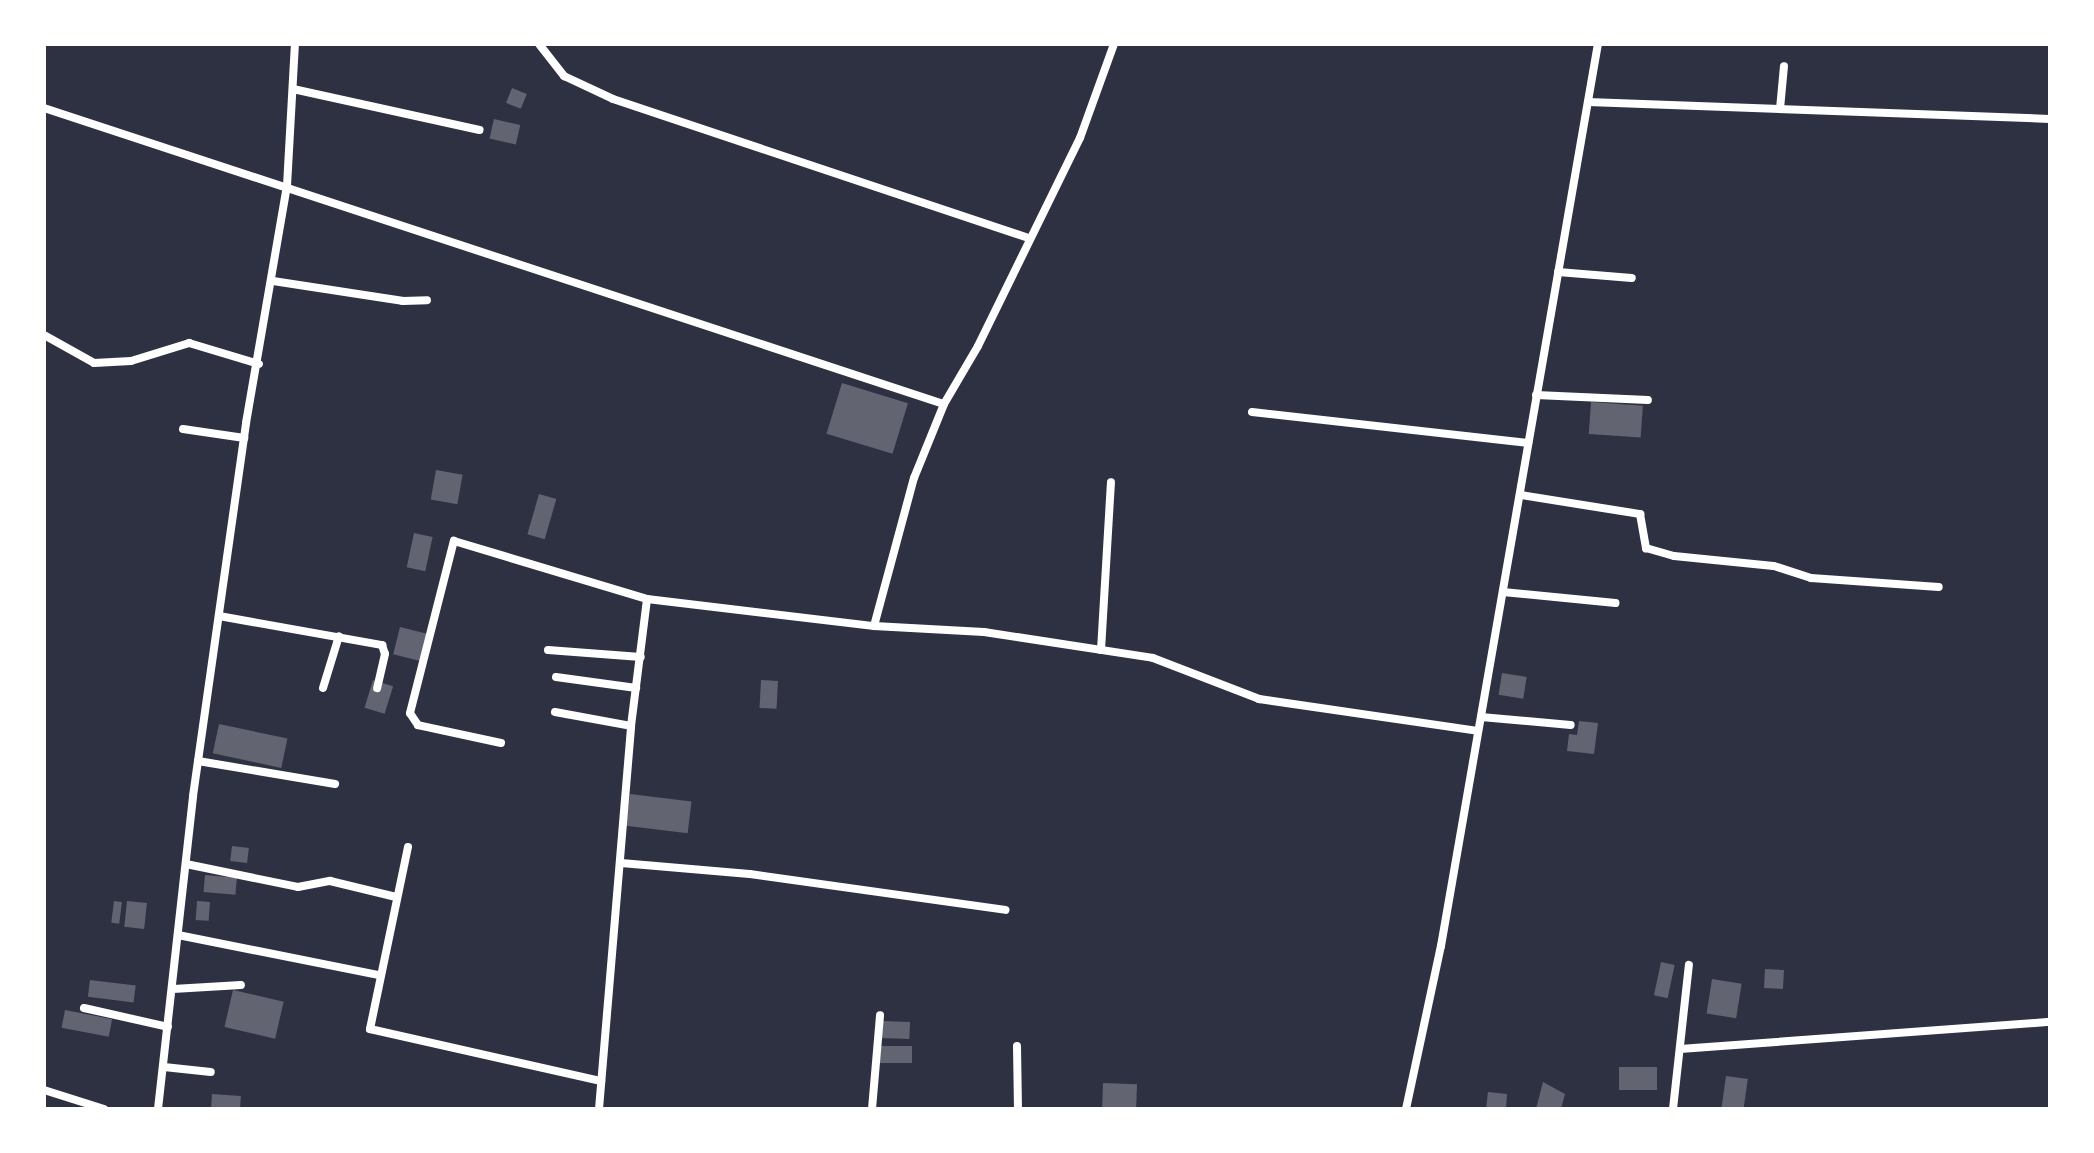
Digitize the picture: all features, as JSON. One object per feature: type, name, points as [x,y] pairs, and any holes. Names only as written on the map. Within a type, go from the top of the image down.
[{"type":"street","points":[[158,1109],[198,761],[244,438],[287,186],[295,44]]},
{"type":"street","points":[[539,44],[564,76],[613,99],[1029,238]]},
{"type":"street","points":[[874,626],[914,478],[944,404],[978,346],[1080,138],[1114,44]]},
{"type":"street","points":[[1406,1109],[1481,717],[1598,44]]},
{"type":"street","points":[[1780,109],[1784,66]]},
{"type":"street","points":[[293,89],[480,130]]},
{"type":"street","points":[[1588,102],[2050,119]]},
{"type":"street","points":[[44,108],[944,404]]},
{"type":"street","points":[[1558,272],[1632,278]]},
{"type":"street","points":[[273,281],[403,301],[427,300]]},
{"type":"street","points":[[44,335],[94,363],[131,361],[189,343],[259,364]]},
{"type":"street","points":[[1536,395],[1648,400]]},
{"type":"street","points":[[1252,412],[1528,443]]},
{"type":"street","points":[[183,429],[244,438]]},
{"type":"street","points":[[1101,650],[1111,482]]},
{"type":"street","points":[[1521,495],[1640,514],[1641,538],[1646,548],[1658,552],[1763,565],[1811,578],[1939,587]]},
{"type":"street","points":[[501,743],[418,725],[410,713],[454,541],[647,599],[874,626],[984,632],[1153,658],[1259,699],[1478,731]]},
{"type":"street","points":[[1503,592],[1615,603]]},
{"type":"street","points":[[599,1109],[631,726],[647,599]]},
{"type":"street","points":[[219,616],[382,645],[385,654],[377,688]]},
{"type":"street","points":[[323,688],[339,636]]},
{"type":"street","points":[[548,650],[641,657]]},
{"type":"street","points":[[556,677],[636,688]]},
{"type":"street","points":[[555,712],[631,726]]},
{"type":"street","points":[[1481,717],[1571,725]]},
{"type":"street","points":[[198,761],[335,784]]},
{"type":"street","points":[[408,847],[369,1018],[373,1032],[601,1081]]},
{"type":"street","points":[[621,863],[750,874],[1005,910]]},
{"type":"street","points":[[186,864],[298,887],[330,881],[396,897]]},
{"type":"street","points":[[178,935],[379,975]]},
{"type":"street","points":[[1673,1109],[1689,965]]},
{"type":"street","points":[[173,989],[241,985]]},
{"type":"street","points":[[84,1008],[168,1027]]},
{"type":"street","points":[[872,1109],[880,1015]]},
{"type":"street","points":[[1680,1049],[2050,1022]]},
{"type":"street","points":[[1017,1046],[1018,1109]]},
{"type":"street","points":[[164,1067],[211,1072]]},
{"type":"street","points":[[44,1090],[104,1109]]},
{"type":"building","points":[[512,88],[527,94],[521,109],[506,103]]},
{"type":"building","points":[[494,119],[520,125],[516,145],[490,138]]},
{"type":"building","points":[[842,383],[908,403],[892,454],[827,434]]},
{"type":"building","points":[[1591,402],[1643,406],[1641,438],[1589,434]]},
{"type":"building","points":[[436,470],[463,475],[457,504],[431,500]]},
{"type":"building","points":[[539,494],[556,499],[545,539],[527,534]]},
{"type":"building","points":[[414,533],[433,537],[425,571],[407,567]]},
{"type":"building","points":[[400,627],[432,635],[425,662],[393,654]]},
{"type":"building","points":[[1502,673],[1527,677],[1523,699],[1499,695]]},
{"type":"building","points":[[373,680],[393,686],[385,714],[365,708]]},
{"type":"building","points":[[761,680],[778,681],[777,709],[760,708]]},
{"type":"building","points":[[1579,721],[1598,723],[1594,754],[1567,751],[1569,734],[1577,735]]},
{"type":"building","points":[[219,724],[287,739],[281,768],[213,753]]},
{"type":"building","points":[[630,794],[692,802],[688,833],[626,826]]},
{"type":"building","points":[[232,846],[249,848],[247,863],[230,861]]},
{"type":"building","points":[[205,875],[237,878],[235,895],[204,892]]},
{"type":"building","points":[[114,901],[122,902],[119,924],[111,923]]},
{"type":"building","points":[[127,901],[147,903],[144,929],[124,927]]},
{"type":"building","points":[[197,901],[210,902],[209,921],[196,920]]},
{"type":"building","points":[[1661,962],[1675,965],[1668,998],[1654,995]]},
{"type":"building","points":[[1765,969],[1784,970],[1783,989],[1764,988]]},
{"type":"building","points":[[1712,979],[1742,984],[1736,1018],[1707,1014]]},
{"type":"building","points":[[90,980],[136,986],[134,1002],[88,997]]},
{"type":"building","points":[[233,990],[284,1002],[275,1039],[224,1027]]},
{"type":"building","points":[[65,1010],[112,1019],[109,1037],[62,1028]]},
{"type":"building","points":[[882,1021],[910,1022],[909,1039],[881,1038]]},
{"type":"building","points":[[879,1046],[912,1046],[912,1063],[879,1063]]},
{"type":"building","points":[[1619,1067],[1657,1067],[1657,1090],[1619,1090]]},
{"type":"building","points":[[1726,1076],[1748,1079],[1744,1109],[1721,1109]]},
{"type":"building","points":[[1543,1082],[1565,1094],[1561,1109],[1536,1109]]},
{"type":"building","points":[[1103,1083],[1137,1084],[1136,1109],[1102,1109]]},
{"type":"building","points":[[1488,1092],[1507,1094],[1506,1109],[1486,1109]]},
{"type":"building","points":[[212,1094],[241,1096],[240,1109],[211,1109]]}]
